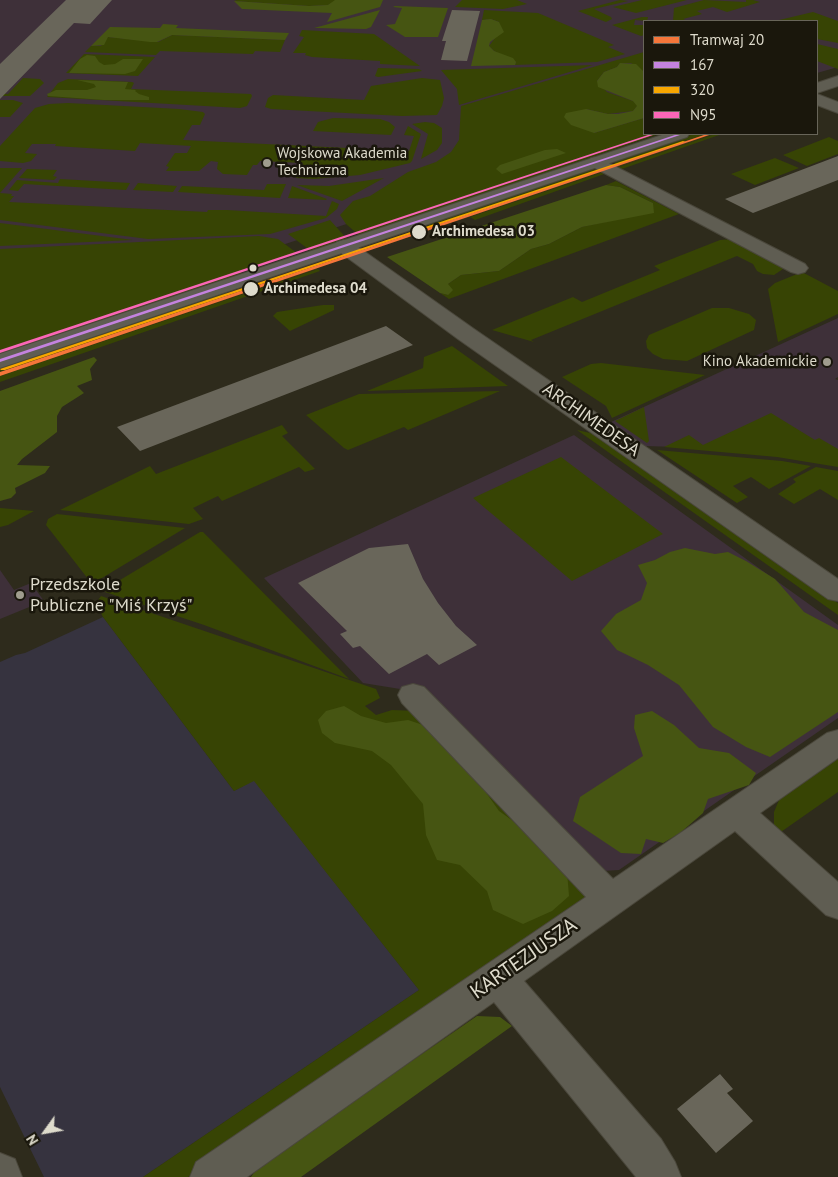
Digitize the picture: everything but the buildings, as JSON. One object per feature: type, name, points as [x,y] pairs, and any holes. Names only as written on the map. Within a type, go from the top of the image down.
[{"type":"street","points":[[818,88],[838,81]]},
{"type":"street","points":[[818,99],[838,108]]},
{"type":"street","points":[[0,362],[678,135]]},
{"type":"street","points":[[597,162],[798,268]]},
{"type":"street","name":"ARCHIMEDESA","points":[[344,246],[466,334],[838,592]]},
{"type":"street","points":[[412,695],[610,899]]},
{"type":"street","name":"KARTEZJUSZA","points":[[211,1177],[838,742]]},
{"type":"street","points":[[736,812],[838,904]]},
{"type":"street","points":[[498,978],[646,1154],[660,1177]]},
{"type":"shaded area","name":"Wojskowa Akademia Techniczna","points":[[0,0],[838,0],[838,67],[818,73],[818,20],[643,20],[643,127],[0,337]]},
{"type":"shaded area","points":[[703,135],[712,135],[616,168],[614,165]]},
{"type":"shaded area","points":[[601,170],[606,171],[380,247],[377,245]]},
{"type":"shaded area","points":[[314,266],[318,269],[0,376],[0,372]]},
{"type":"shaded area","points":[[838,318],[838,377],[835,379],[838,380],[838,452],[645,446],[611,422]]},
{"type":"shaded area","points":[[574,435],[838,625],[838,718],[619,870],[602,871],[431,694],[363,683],[264,578]]},
{"type":"shaded area","name":"Przedszkole Publiczne \"Miś Krzyś\"","points":[[0,570],[14,590],[31,583],[44,601],[0,619]]},
{"type":"shaded area","points":[[103,617],[234,791],[254,780],[419,990],[143,1177],[44,1177],[0,1087],[0,662],[25,653]]},
{"type":"green space","points":[[335,0],[383,0],[380,7],[327,22],[332,13],[242,9],[234,1],[309,6],[328,5]]},
{"type":"green space","points":[[462,0],[517,0],[527,4],[503,9],[455,7]]},
{"type":"green space","points":[[620,0],[628,1],[594,9],[611,17],[612,19],[606,22],[578,11]]},
{"type":"green space","points":[[642,0],[687,0],[636,13],[613,7]]},
{"type":"green space","points":[[704,0],[746,2],[746,0],[753,0],[760,2],[727,12],[713,7],[697,11],[702,14],[683,19],[686,20],[673,20],[674,8]]},
{"type":"green space","points":[[234,1],[336,1],[328,5],[309,6]]},
{"type":"green space","points":[[393,7],[448,8],[438,37],[405,37],[386,25],[395,24],[402,8]]},
{"type":"green space","points":[[380,10],[371,27],[366,29],[314,28]]},
{"type":"green space","points":[[484,10],[538,13],[614,45],[608,47],[625,54],[597,62],[515,65],[516,62],[494,51],[489,46],[495,38],[499,22],[491,19],[482,20]]},
{"type":"green space","points":[[813,12],[838,21],[838,43],[818,39],[818,20],[779,20]]},
{"type":"green space","points":[[648,17],[647,20],[635,20],[634,25],[643,25],[643,35],[641,36],[612,25]]},
{"type":"green space","points":[[491,19],[499,22],[504,32],[490,42],[489,46],[494,51],[513,58],[516,62],[515,65],[471,66],[482,20]]},
{"type":"green space","points":[[163,24],[178,25],[176,28],[289,33],[285,40],[172,35],[157,42],[150,42],[108,37],[104,45],[91,46],[110,27],[160,28]]},
{"type":"green space","points":[[302,30],[374,34],[420,66],[380,64],[380,61],[312,57],[305,55],[306,53],[293,53],[304,37],[299,36]]},
{"type":"green space","points":[[172,35],[285,40],[280,52],[255,51],[253,54],[160,51],[156,55],[85,52],[91,46],[101,46],[108,37],[158,42]]},
{"type":"green space","points":[[818,44],[838,49],[838,69],[818,61]]},
{"type":"green space","points":[[643,52],[643,71],[631,63],[620,63],[617,67],[604,72],[597,81],[607,92],[633,101],[638,105],[633,111],[608,114],[586,109],[594,133],[643,118],[643,135],[656,135],[360,236],[346,224],[340,215],[353,201],[370,196],[408,172],[436,162],[451,152],[459,140],[461,106]]},
{"type":"green space","points":[[84,54],[155,57],[138,76],[66,73]]},
{"type":"green space","points":[[87,55],[95,56],[104,65],[115,64],[123,59],[143,59],[135,71],[125,74],[69,73],[80,59]]},
{"type":"green space","points":[[620,63],[636,64],[643,71],[643,118],[594,133],[571,125],[564,117],[566,113],[586,109],[608,114],[618,114],[633,111],[637,106],[633,101],[598,87],[597,81],[604,72],[617,67]]},
{"type":"green space","points":[[593,65],[459,105],[457,89],[441,70]]},
{"type":"green space","points":[[378,68],[419,69],[422,71],[378,77],[375,76]]},
{"type":"green space","points":[[23,78],[40,79],[44,83],[30,96],[0,96],[0,93],[8,94]]},
{"type":"green space","points":[[422,78],[440,80],[444,98],[437,115],[402,116],[271,109],[265,107],[268,98],[273,95],[364,100],[371,86]]},
{"type":"green space","points":[[68,79],[132,82],[134,83],[131,89],[251,94],[252,96],[247,106],[240,108],[47,97],[58,83]]},
{"type":"green space","points":[[77,80],[128,82],[125,89],[136,90],[139,94],[149,97],[149,100],[104,100],[48,96],[47,94],[56,90],[87,90],[96,87],[94,84]]},
{"type":"green space","points":[[0,100],[13,100],[23,103],[10,117],[0,117]]},
{"type":"green space","points":[[68,103],[203,112],[205,114],[200,125],[192,125],[183,140],[409,151],[414,136],[404,135],[408,126],[421,134],[410,163],[360,175],[314,179],[296,178],[303,163],[260,161],[257,165],[253,165],[247,175],[223,174],[217,169],[218,162],[211,161],[199,171],[166,171],[169,167],[166,166],[175,153],[187,153],[191,146],[140,143],[135,151],[55,146],[56,144],[32,144],[25,153],[37,154],[31,161],[23,163],[0,161],[0,146],[35,108],[49,104]]},
{"type":"green space","points":[[333,118],[380,119],[389,122],[395,127],[391,135],[313,131],[318,122]]},
{"type":"green space","points":[[434,123],[442,128],[442,143],[437,150],[421,159],[428,134],[412,124]]},
{"type":"green space","points":[[691,135],[703,135],[614,165],[616,160]]},
{"type":"green space","points":[[712,135],[719,135],[619,170],[616,168]]},
{"type":"green space","points":[[829,137],[838,141],[838,154],[807,166],[783,155]]},
{"type":"green space","points":[[557,149],[566,153],[502,174],[496,169],[500,165],[545,150]]},
{"type":"green space","points":[[775,158],[799,168],[755,185],[731,174]]},
{"type":"green space","points":[[0,168],[22,168],[0,193]]},
{"type":"green space","points":[[27,169],[57,170],[53,176],[57,177],[54,180],[19,178]]},
{"type":"green space","points":[[588,169],[601,170],[430,227],[426,224]]},
{"type":"green space","points":[[606,171],[610,172],[475,220],[470,217]]},
{"type":"green space","points":[[384,178],[342,201],[297,185],[329,186]]},
{"type":"green space","points":[[60,179],[130,183],[126,190],[24,184],[18,191],[9,190],[17,180],[58,183]]},
{"type":"green space","points":[[616,181],[679,214],[449,299],[440,293],[448,295],[448,284],[461,275],[499,271],[531,249],[549,244],[582,227],[619,219],[653,203],[620,187],[606,185]]},
{"type":"green space","points":[[138,183],[177,186],[173,192],[133,190]]},
{"type":"green space","points":[[267,184],[286,184],[280,198],[178,192],[182,186],[264,190]]},
{"type":"green space","points":[[606,185],[620,187],[653,203],[654,213],[582,227],[549,244],[531,249],[499,271],[461,275],[448,284],[453,290],[448,295],[440,293],[387,257]]},
{"type":"green space","points":[[292,186],[327,199],[288,198]]},
{"type":"green space","points":[[0,193],[12,194],[11,196],[14,196],[9,202],[207,212],[208,210],[227,210],[326,216],[332,201],[339,204],[337,209],[326,218],[270,234],[148,239],[0,220]]},
{"type":"green space","points":[[330,220],[348,240],[311,251],[288,234]]},
{"type":"green space","points":[[0,223],[133,240],[0,246]]},
{"type":"green space","points":[[259,236],[278,239],[297,253],[240,271],[243,274],[0,355],[0,249]]},
{"type":"green space","points":[[734,239],[784,266],[783,269],[774,275],[763,274],[757,271],[753,264],[737,256],[531,340],[534,342],[492,330],[573,297],[582,302],[660,270],[654,266],[720,240]]},
{"type":"green space","points":[[318,269],[320,271],[0,382],[0,376]]},
{"type":"green space","points":[[802,272],[838,291],[838,314],[778,342],[768,289],[775,283]]},
{"type":"green space","points":[[225,292],[229,295],[0,372],[0,368]]},
{"type":"green space","points":[[334,305],[334,310],[290,331],[273,316],[277,312]]},
{"type":"green space","points":[[712,308],[729,308],[749,314],[756,320],[754,330],[687,361],[663,359],[653,354],[647,348],[646,341],[649,335]]},
{"type":"green space","points":[[452,346],[508,386],[367,391],[423,368],[424,357]]},
{"type":"green space","points":[[94,357],[97,360],[90,369],[92,380],[77,386],[84,393],[62,407],[57,416],[57,432],[17,465],[50,466],[45,473],[15,488],[16,493],[11,498],[0,501],[0,391]]},
{"type":"green space","points":[[601,363],[705,375],[612,418],[606,406],[562,377],[591,364]]},
{"type":"green space","points":[[500,391],[408,430],[404,427],[348,450],[306,415],[359,394]]},
{"type":"green space","points":[[644,407],[649,441],[647,443],[615,421]]},
{"type":"green space","points":[[771,413],[815,440],[819,438],[838,449],[838,467],[777,457],[664,447],[689,435],[703,445]]},
{"type":"green space","points":[[282,425],[288,433],[282,436],[315,469],[305,472],[299,467],[222,501],[218,496],[193,508],[203,519],[189,524],[60,510],[150,466],[156,474]]},
{"type":"green space","points":[[577,430],[599,435],[838,603],[838,615]]},
{"type":"green space","points":[[657,450],[782,461],[811,466],[769,489],[751,477],[733,486],[748,497],[737,503]]},
{"type":"green space","points":[[561,457],[663,534],[572,581],[473,498]]},
{"type":"green space","points":[[816,467],[838,471],[838,500],[820,489],[794,504],[778,494],[796,482],[793,479]]},
{"type":"green space","points":[[0,508],[34,511],[8,525],[0,527]]},
{"type":"green space","points":[[57,514],[185,528],[92,584],[46,525],[48,519]]},
{"type":"green space","points":[[200,532],[203,532],[349,679],[204,625],[105,592],[115,583]]},
{"type":"green space","points":[[685,548],[715,554],[728,552],[746,561],[775,579],[804,612],[838,630],[838,712],[770,757],[746,747],[713,727],[679,685],[648,665],[617,650],[601,631],[616,614],[641,600],[647,583],[638,565]]},
{"type":"green space","points":[[101,596],[376,689],[380,698],[365,706],[376,715],[392,710],[418,711],[598,893],[188,1177],[143,1177],[419,990],[254,781],[234,791],[103,617],[96,603]]},
{"type":"green space","points":[[344,706],[361,716],[386,723],[408,720],[432,728],[473,774],[499,811],[537,838],[567,871],[569,896],[552,911],[523,924],[493,910],[487,891],[460,865],[437,860],[426,835],[423,804],[391,765],[372,751],[335,743],[322,733],[318,720],[326,711]]},
{"type":"green space","points":[[652,711],[674,725],[699,748],[729,753],[756,773],[749,785],[708,799],[703,813],[680,833],[663,843],[646,839],[641,854],[621,853],[573,821],[580,797],[643,756],[634,728],[635,715]]},
{"type":"green space","points":[[838,759],[838,792],[778,834],[774,827],[774,812],[779,800]]},
{"type":"green space","points":[[477,1016],[500,1017],[512,1026],[301,1177],[251,1177],[258,1167]]},
{"type":"tram line","name":"20","points":[[0,374],[707,135]]},
{"type":"transit line","name":"N95","points":[[0,352],[651,135]]},
{"type":"transit line","name":"167","points":[[0,361],[678,135]]},
{"type":"transit line","name":"320","points":[[3,369],[684,142]]},
{"type":"place","name":"Wojskowa Akademia Techniczna","points":[[267,163]]},
{"type":"place","name":"Archimedesa 03","points":[[419,232]]},
{"type":"place","name":"Archimedesa 04","points":[[251,289]]},
{"type":"place","name":"Kino Akademickie","points":[[827,362]]},
{"type":"place","name":"Przedszkole Publiczne \"Miś Krzyś\"","points":[[20,595]]}]
